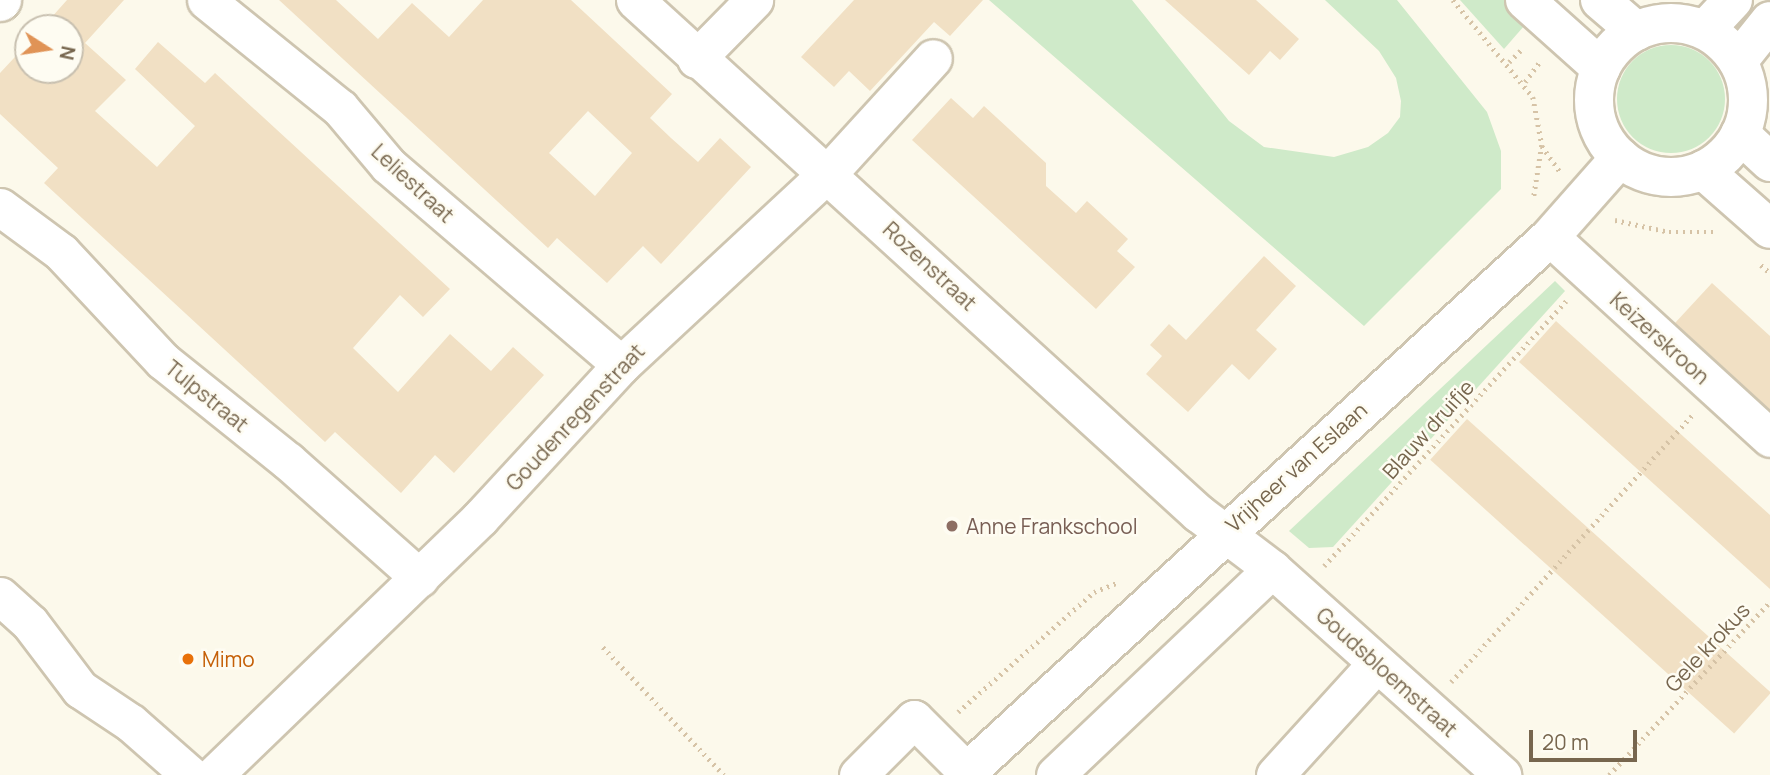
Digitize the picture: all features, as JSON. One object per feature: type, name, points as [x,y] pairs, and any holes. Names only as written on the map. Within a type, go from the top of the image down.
[{"type":"street","name":"Leliestraat","points":[[206,0],[340,108],[388,165],[621,365]]},
{"type":"street","name":"Rozenstraat","points":[[635,0],[696,59],[829,172],[1198,513],[1226,530],[1272,569]]},
{"type":"street","points":[[696,59],[754,0]]},
{"type":"street","points":[[1525,0],[1601,68]]},
{"type":"street","points":[[1600,0],[1636,31]]},
{"type":"street","points":[[1705,30],[1733,0]]},
{"type":"street","points":[[1738,61],[1770,21]]},
{"type":"street","points":[[1670,23],[1705,30],[1738,61],[1748,97],[1740,134],[1703,170],[1660,176],[1620,158],[1598,125],[1594,106],[1601,68],[1636,31],[1670,23]]},
{"type":"street","name":"Goudenregenstraat","points":[[214,775],[420,578],[621,365],[829,172],[933,58]]},
{"type":"street","points":[[1740,134],[1770,162]]},
{"type":"street","name":"Vrijheer van Eslaan","points":[[858,775],[914,719],[966,774],[1226,530],[1550,237],[1620,158]]},
{"type":"street","points":[[1703,170],[1770,229]]},
{"type":"street","name":"Tulpstraat","points":[[0,208],[61,252],[163,361],[288,461],[420,578]]},
{"type":"street","name":"Keizerskroon","points":[[1550,237],[1770,438]]},
{"type":"street","points":[[1055,775],[1272,569]]},
{"type":"street","name":"Goudsbloemstraat","points":[[1272,569],[1502,775]]},
{"type":"street","points":[[0,596],[30,623],[80,690],[131,723],[190,775]]},
{"type":"street","points":[[1275,775],[1377,663]]},
{"type":"path","points":[[1453,0],[1525,82],[1533,97],[1542,145]]},
{"type":"path","name":"Blauw druifje","points":[[1272,569],[1324,566],[1590,275]]},
{"type":"path","points":[[1427,708],[1716,389]]},
{"type":"path","points":[[930,736],[1094,592],[1126,579]]},
{"type":"path","name":"Gele krokus","points":[[1609,775],[1770,601]]},
{"type":"path","points":[[603,646],[724,775]]},
{"type":"green space","points":[[989,0],[1132,0],[1229,121],[1264,147],[1334,157],[1368,147],[1388,133],[1400,117],[1401,101],[1396,78],[1379,51],[1325,0],[1397,0],[1487,112],[1501,151],[1501,189],[1364,326]]},
{"type":"green space","points":[[1460,0],[1510,0],[1531,18],[1504,49]]},
{"type":"green space","points":[[1671,45],[1691,50],[1709,61],[1720,79],[1725,99],[1720,119],[1709,137],[1691,148],[1671,153],[1651,148],[1633,137],[1622,119],[1617,99],[1622,79],[1633,61],[1651,50]]},
{"type":"green space","points":[[1555,281],[1565,291],[1333,547],[1309,548],[1289,531]]},
{"type":"building","points":[[67,0],[124,0],[85,43],[126,80],[95,111],[157,167],[195,126],[135,69],[158,42],[205,83],[215,73],[450,289],[423,317],[400,295],[353,348],[398,392],[450,334],[491,371],[513,347],[544,375],[454,473],[435,455],[401,493],[335,432],[325,442],[44,183],[58,168],[0,114],[0,73],[14,58],[14,84],[84,84],[84,14],[54,14]]},
{"type":"building","points":[[279,0],[336,0],[378,39],[412,3],[449,37],[483,0],[571,0],[672,94],[650,118],[671,138],[698,162],[720,138],[751,167],[661,264],[643,246],[607,283],[557,238],[548,248]],"holes":[[[588,111],[632,153],[595,196],[549,153]]]},
{"type":"building","points":[[854,0],[983,0],[950,36],[934,22],[870,91],[849,71],[834,87],[801,57]]},
{"type":"building","points":[[1165,0],[1256,0],[1299,39],[1280,60],[1270,51],[1249,75]]},
{"type":"building","points":[[951,98],[973,118],[984,106],[1046,163],[1046,186],[1076,213],[1087,201],[1128,239],[1117,251],[1135,267],[1096,309],[912,140]]},
{"type":"building","points":[[1264,256],[1296,286],[1256,330],[1277,349],[1249,380],[1232,364],[1188,412],[1146,374],[1162,356],[1150,345],[1169,324],[1186,340]]},
{"type":"building","points":[[1712,283],[1770,336],[1770,410],[1675,323]]},
{"type":"building","points":[[1556,321],[1770,515],[1770,589],[1519,362]]},
{"type":"building","points":[[1467,419],[1770,692],[1734,734],[1430,460]]},
{"type":"place","name":"Anne Frankschool","points":[[952,526]]},
{"type":"place","name":"Mimo","points":[[188,659]]}]
